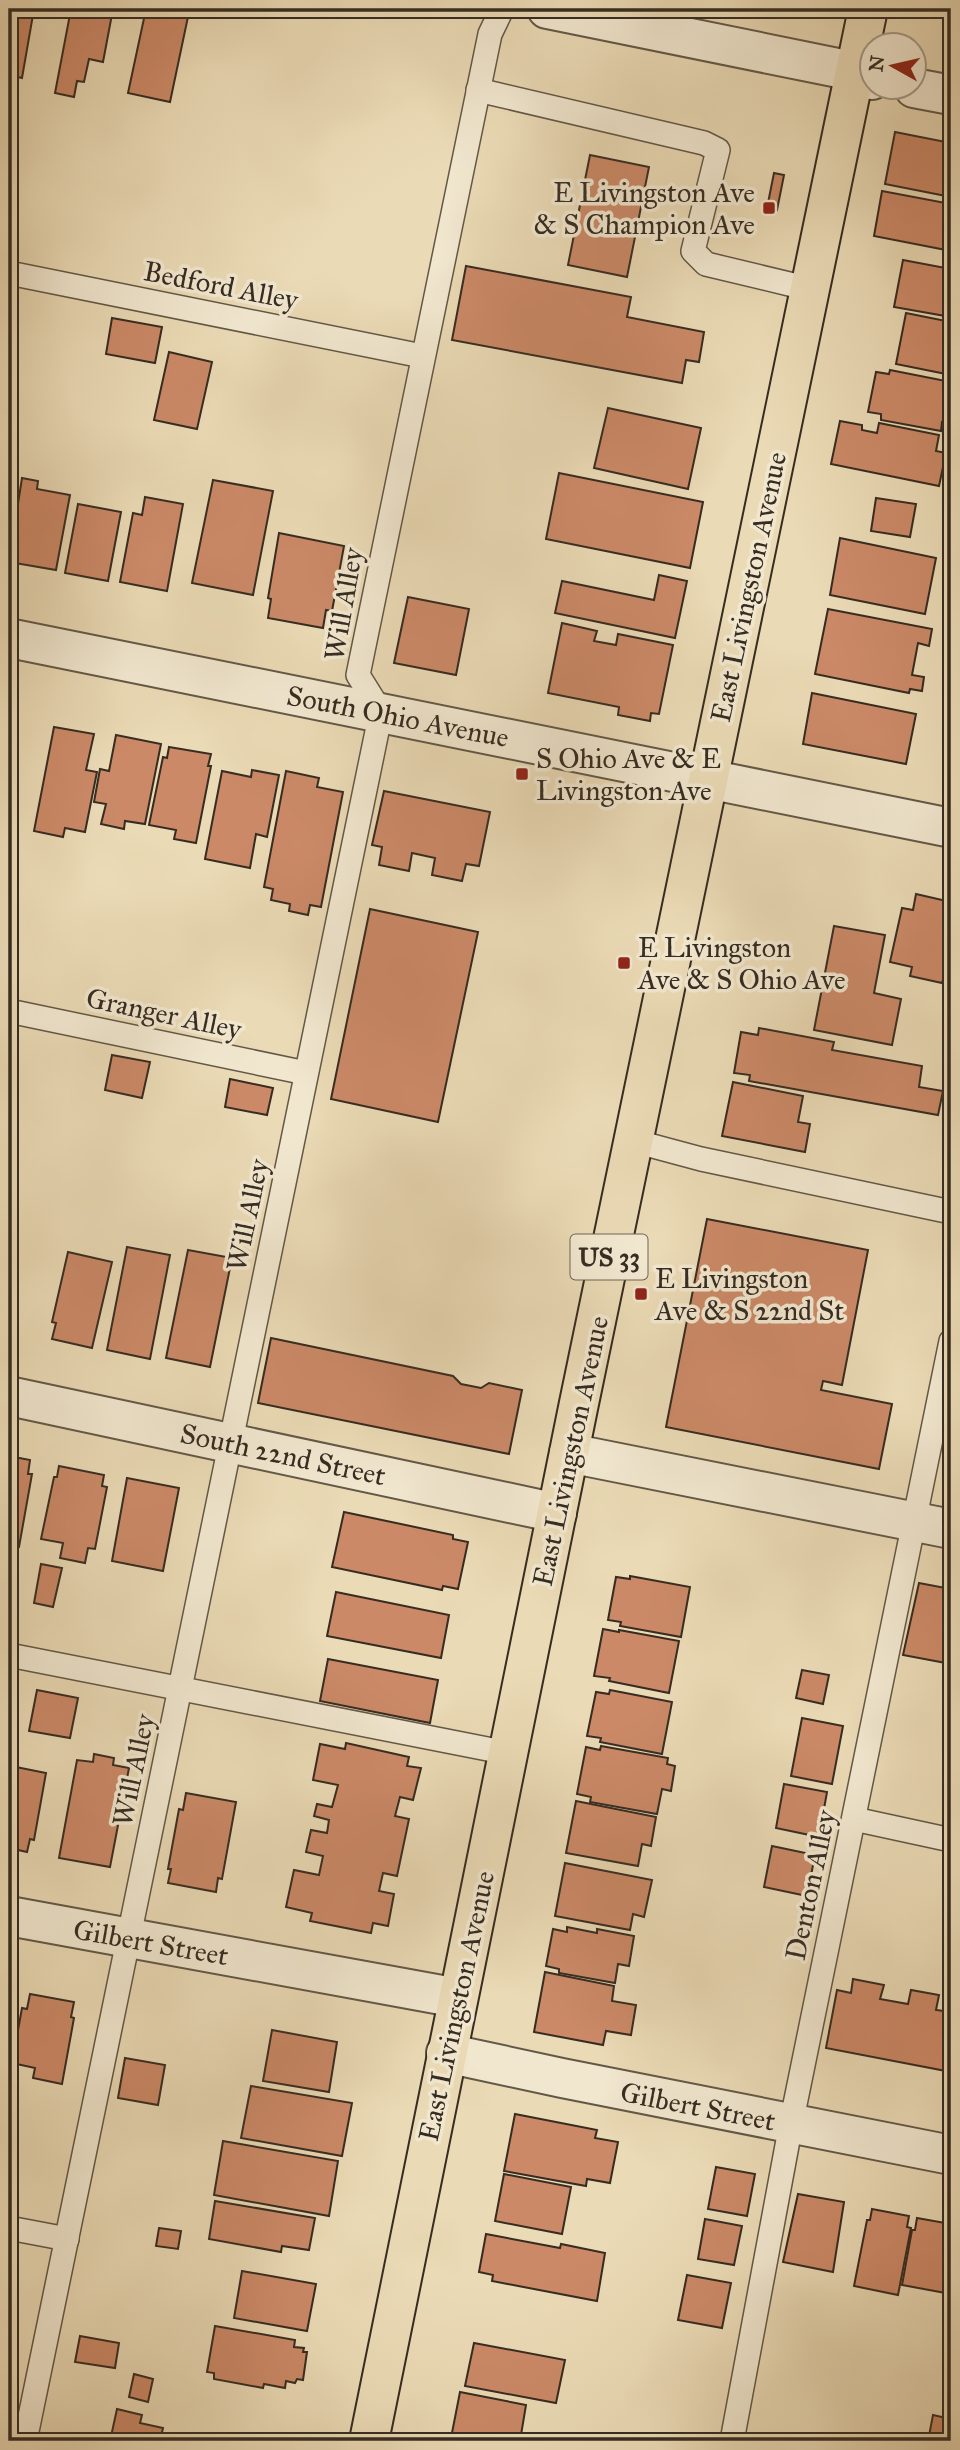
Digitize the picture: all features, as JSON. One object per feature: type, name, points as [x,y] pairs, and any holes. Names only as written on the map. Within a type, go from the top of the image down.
[{"type":"main road","name":"East Livingston Avenue","points":[[866,32],[868,9]]},
{"type":"main road","name":"East Livingston Avenue","points":[[369,2441],[446,2053],[810,289],[858,97]]},
{"type":"street","points":[[547,9],[843,69],[858,75]]},
{"type":"street","points":[[928,91],[951,95]]},
{"type":"street","name":"South Ohio Avenue","points":[[9,638],[951,828]]},
{"type":"street","name":"South 22nd Street","points":[[9,1396],[557,1513]]},
{"type":"street","points":[[569,1453],[933,1526]]},
{"type":"street","name":"Gilbert Street","points":[[9,1916],[458,1998]]},
{"type":"street","name":"Gilbert Street","points":[[446,2053],[951,2155]]},
{"type":"lane","name":"Will Alley","points":[[25,2441],[381,712],[358,675],[490,34],[502,9]]},
{"type":"lane","points":[[478,90],[704,143],[718,149],[692,251],[706,264],[810,289]]},
{"type":"lane","name":"Bedford Alley","points":[[9,273],[422,356]]},
{"type":"lane","name":"Granger Alley","points":[[9,1012],[306,1073]]},
{"type":"lane","points":[[634,1141],[701,1159],[951,1212]]},
{"type":"lane","name":"Denton Alley","points":[[738,2440],[791,2124],[854,1819],[933,1526],[951,1341]]},
{"type":"lane","points":[[9,1655],[508,1753]]},
{"type":"lane","points":[[854,1819],[951,1840]]},
{"type":"lane","points":[[9,2228],[67,2239]]},
{"type":"building","points":[[9,9],[34,9],[22,78],[9,75]]},
{"type":"building","points":[[71,9],[113,9],[103,62],[89,59],[84,82],[77,81],[74,97],[55,93]]},
{"type":"building","points":[[146,9],[189,12],[170,102],[128,93]]},
{"type":"building","points":[[895,132],[951,143],[951,197],[885,184]]},
{"type":"building","points":[[590,155],[649,167],[627,277],[568,265]]},
{"type":"building","points":[[774,173],[784,175],[777,210],[767,208]]},
{"type":"building","points":[[882,191],[951,204],[951,251],[874,236]]},
{"type":"building","points":[[903,260],[951,269],[951,317],[894,307]]},
{"type":"building","points":[[466,266],[631,297],[627,317],[704,332],[699,362],[686,360],[682,383],[452,340]]},
{"type":"building","points":[[906,313],[951,322],[951,375],[896,364]]},
{"type":"building","points":[[112,318],[162,327],[155,363],[106,354]]},
{"type":"building","points":[[169,352],[212,362],[197,429],[154,420]]},
{"type":"building","points":[[890,370],[951,382],[948,423],[942,422],[941,431],[881,420],[881,414],[868,412],[876,372],[889,374]]},
{"type":"building","points":[[608,408],[701,428],[688,489],[594,468]]},
{"type":"building","points":[[840,421],[862,425],[862,430],[877,433],[879,423],[939,435],[936,451],[946,453],[939,486],[831,464]]},
{"type":"building","points":[[559,473],[703,502],[690,568],[546,539]]},
{"type":"building","points":[[22,478],[38,481],[37,489],[70,495],[56,570],[9,562]]},
{"type":"building","points":[[213,480],[273,491],[253,595],[192,583]]},
{"type":"building","points":[[145,497],[183,504],[167,591],[120,582],[133,513],[142,515]]},
{"type":"building","points":[[876,498],[916,504],[910,537],[871,531]]},
{"type":"building","points":[[78,504],[121,512],[108,581],[65,573]]},
{"type":"building","points":[[279,533],[344,546],[332,611],[326,610],[323,628],[268,618],[271,599],[268,598]]},
{"type":"building","points":[[840,538],[936,558],[925,614],[830,595]]},
{"type":"building","points":[[659,575],[687,581],[675,638],[555,613],[562,581],[654,600]]},
{"type":"building","points":[[408,597],[469,609],[456,675],[394,663]]},
{"type":"building","points":[[828,609],[932,629],[929,646],[918,643],[912,675],[924,677],[922,691],[910,689],[909,693],[815,674]]},
{"type":"building","points":[[562,623],[597,631],[594,641],[616,645],[618,634],[673,645],[659,714],[651,713],[650,721],[618,715],[619,707],[548,693]]},
{"type":"building","points":[[812,693],[916,714],[906,764],[803,744]]},
{"type":"building","points":[[54,727],[94,734],[86,770],[97,772],[85,832],[65,828],[63,837],[34,831]]},
{"type":"building","points":[[116,735],[161,744],[145,824],[125,821],[124,829],[101,824],[106,804],[94,802],[100,769],[109,771]]},
{"type":"building","points":[[169,747],[211,754],[196,843],[174,839],[176,830],[149,825],[163,757],[167,758]]},
{"type":"building","points":[[252,770],[279,775],[267,837],[256,834],[250,868],[205,859],[222,771],[251,777]]},
{"type":"building","points":[[286,771],[319,778],[317,787],[343,792],[321,907],[310,905],[308,915],[289,911],[290,904],[271,900],[273,889],[264,887]]},
{"type":"building","points":[[384,791],[490,812],[479,866],[466,864],[462,881],[432,875],[435,858],[412,853],[409,871],[379,865],[382,847],[372,845]]},
{"type":"building","points":[[916,894],[951,902],[951,974],[945,973],[942,983],[910,976],[912,967],[890,962],[902,908],[913,910]]},
{"type":"building","points":[[370,909],[478,932],[438,1122],[331,1099]]},
{"type":"building","points":[[834,926],[885,935],[874,993],[901,999],[892,1045],[814,1030]]},
{"type":"building","points":[[759,1028],[834,1042],[832,1050],[922,1066],[919,1087],[943,1091],[938,1115],[749,1081],[750,1075],[734,1073],[741,1032],[758,1035]]},
{"type":"building","points":[[112,1055],[150,1062],[142,1098],[105,1090]]},
{"type":"building","points":[[230,1079],[273,1088],[267,1115],[225,1107]]},
{"type":"building","points":[[733,1082],[803,1096],[798,1122],[810,1124],[805,1152],[722,1136]]},
{"type":"building","points":[[707,1219],[868,1250],[842,1385],[823,1381],[821,1390],[892,1404],[879,1469],[666,1427]]},
{"type":"building","points":[[127,1247],[170,1255],[150,1359],[107,1350]]},
{"type":"building","points":[[188,1250],[232,1258],[210,1367],[166,1358]]},
{"type":"building","points":[[68,1252],[112,1262],[92,1348],[52,1339],[56,1323],[52,1322]]},
{"type":"building","points":[[271,1338],[453,1376],[461,1384],[481,1388],[489,1383],[522,1390],[509,1454],[258,1403]]},
{"type":"building","points":[[9,1456],[30,1460],[28,1474],[32,1474],[19,1547],[9,1546]]},
{"type":"building","points":[[59,1466],[104,1475],[102,1486],[107,1487],[95,1549],[88,1548],[85,1563],[60,1558],[63,1543],[41,1539],[54,1477],[57,1477]]},
{"type":"building","points":[[127,1478],[179,1488],[163,1571],[112,1561]]},
{"type":"building","points":[[344,1512],[453,1535],[453,1539],[468,1542],[458,1589],[443,1586],[442,1590],[332,1567]]},
{"type":"building","points":[[41,1564],[62,1568],[53,1607],[34,1603]]},
{"type":"building","points":[[630,1576],[690,1587],[681,1637],[620,1626],[621,1622],[608,1620],[616,1577],[630,1579]]},
{"type":"building","points":[[919,1583],[951,1589],[951,1664],[903,1655]]},
{"type":"building","points":[[336,1592],[449,1615],[441,1658],[327,1636]]},
{"type":"building","points":[[603,1629],[679,1641],[669,1693],[594,1676]]},
{"type":"building","points":[[328,1659],[438,1680],[430,1723],[320,1701]]},
{"type":"building","points":[[802,1670],[829,1675],[823,1704],[796,1698]]},
{"type":"building","points":[[37,1690],[78,1698],[70,1738],[29,1731]]},
{"type":"building","points":[[610,1690],[672,1702],[662,1754],[600,1742],[601,1738],[587,1736],[596,1692],[609,1694]]},
{"type":"building","points":[[802,1718],[843,1726],[832,1784],[791,1776]]},
{"type":"building","points":[[346,1743],[409,1757],[407,1766],[421,1768],[413,1800],[400,1797],[395,1816],[409,1819],[397,1876],[383,1873],[379,1891],[394,1894],[388,1926],[373,1923],[371,1933],[310,1921],[312,1913],[286,1907],[294,1870],[319,1875],[323,1856],[306,1852],[311,1830],[327,1833],[329,1820],[314,1816],[317,1804],[332,1807],[338,1785],[313,1780],[320,1744],[345,1749]]},
{"type":"building","points":[[601,1746],[668,1758],[667,1764],[675,1766],[671,1791],[662,1789],[657,1814],[590,1802],[591,1797],[577,1794],[586,1747],[600,1750]]},
{"type":"building","points":[[94,1754],[114,1758],[113,1765],[129,1768],[110,1867],[59,1858],[77,1760],[93,1762]]},
{"type":"building","points":[[11,1766],[46,1773],[34,1840],[30,1839],[27,1852],[9,1848]]},
{"type":"building","points":[[784,1784],[827,1792],[819,1837],[776,1828]]},
{"type":"building","points":[[186,1793],[236,1802],[222,1879],[218,1878],[216,1892],[168,1883],[179,1809],[183,1810]]},
{"type":"building","points":[[576,1801],[656,1817],[651,1846],[642,1844],[638,1866],[566,1853]]},
{"type":"building","points":[[772,1846],[815,1855],[807,1896],[764,1887]]},
{"type":"building","points":[[565,1863],[652,1880],[644,1917],[633,1914],[630,1930],[555,1916]]},
{"type":"building","points":[[567,1927],[634,1936],[629,1966],[618,1964],[615,1983],[559,1973],[559,1969],[546,1966],[553,1929],[567,1932]]},
{"type":"building","points":[[545,1972],[614,1986],[612,2001],[636,2005],[631,2035],[606,2031],[603,2045],[534,2032]]},
{"type":"building","points":[[853,1979],[884,1985],[880,1999],[908,2004],[911,1990],[939,1995],[936,2010],[951,2012],[951,2072],[826,2048],[837,1990],[851,1993]]},
{"type":"building","points":[[30,1994],[74,2002],[71,2017],[74,2018],[62,2084],[33,2078],[35,2068],[12,2063],[22,2008],[27,2009]]},
{"type":"building","points":[[272,2030],[337,2042],[329,2092],[263,2081]]},
{"type":"building","points":[[125,2058],[165,2065],[158,2105],[118,2098]]},
{"type":"building","points":[[251,2086],[352,2103],[342,2156],[241,2138]]},
{"type":"building","points":[[515,2114],[597,2130],[595,2138],[618,2142],[610,2183],[587,2179],[586,2186],[504,2171]]},
{"type":"building","points":[[223,2141],[338,2161],[329,2216],[214,2195]]},
{"type":"building","points":[[716,2167],[755,2174],[747,2216],[708,2209]]},
{"type":"building","points":[[504,2174],[571,2187],[562,2234],[495,2221]]},
{"type":"building","points":[[798,2194],[844,2202],[833,2272],[783,2262]]},
{"type":"building","points":[[215,2201],[315,2218],[309,2250],[282,2246],[281,2252],[209,2239]]},
{"type":"building","points":[[872,2209],[909,2216],[907,2227],[911,2228],[898,2295],[854,2286],[867,2220],[870,2220]]},
{"type":"building","points":[[917,2218],[951,2224],[951,2294],[902,2285],[912,2230],[915,2230]]},
{"type":"building","points":[[705,2219],[742,2226],[734,2265],[698,2259]]},
{"type":"building","points":[[159,2228],[181,2231],[178,2249],[156,2246]]},
{"type":"building","points":[[486,2234],[560,2248],[561,2244],[605,2253],[597,2301],[492,2281],[493,2275],[479,2272]]},
{"type":"building","points":[[242,2271],[316,2284],[307,2331],[234,2318]]},
{"type":"building","points":[[687,2275],[731,2283],[722,2328],[678,2320]]},
{"type":"building","points":[[215,2326],[295,2340],[294,2347],[304,2348],[303,2352],[307,2352],[303,2380],[297,2379],[295,2383],[286,2381],[285,2388],[264,2384],[263,2388],[214,2379],[214,2373],[207,2372]]},
{"type":"building","points":[[80,2336],[119,2343],[115,2368],[75,2362]]},
{"type":"building","points":[[474,2343],[565,2360],[556,2403],[465,2386]]},
{"type":"building","points":[[134,2374],[153,2379],[148,2402],[129,2397]]},
{"type":"building","points":[[460,2392],[526,2405],[520,2441],[468,2441],[451,2438]]},
{"type":"building","points":[[117,2409],[142,2415],[140,2423],[163,2428],[160,2441],[110,2441]]},
{"type":"building","points":[[933,2415],[951,2419],[951,2441],[928,2441]]},
{"type":"place","name":"E Livingston Ave & S Champion Ave","points":[[769,208]]},
{"type":"place","name":"S Ohio Ave & E Livingston Ave","points":[[522,774]]},
{"type":"place","name":"E Livingston Ave & S Ohio Ave","points":[[624,963]]},
{"type":"place","name":"E Livingston Ave & S 22nd St","points":[[641,1294]]}]
